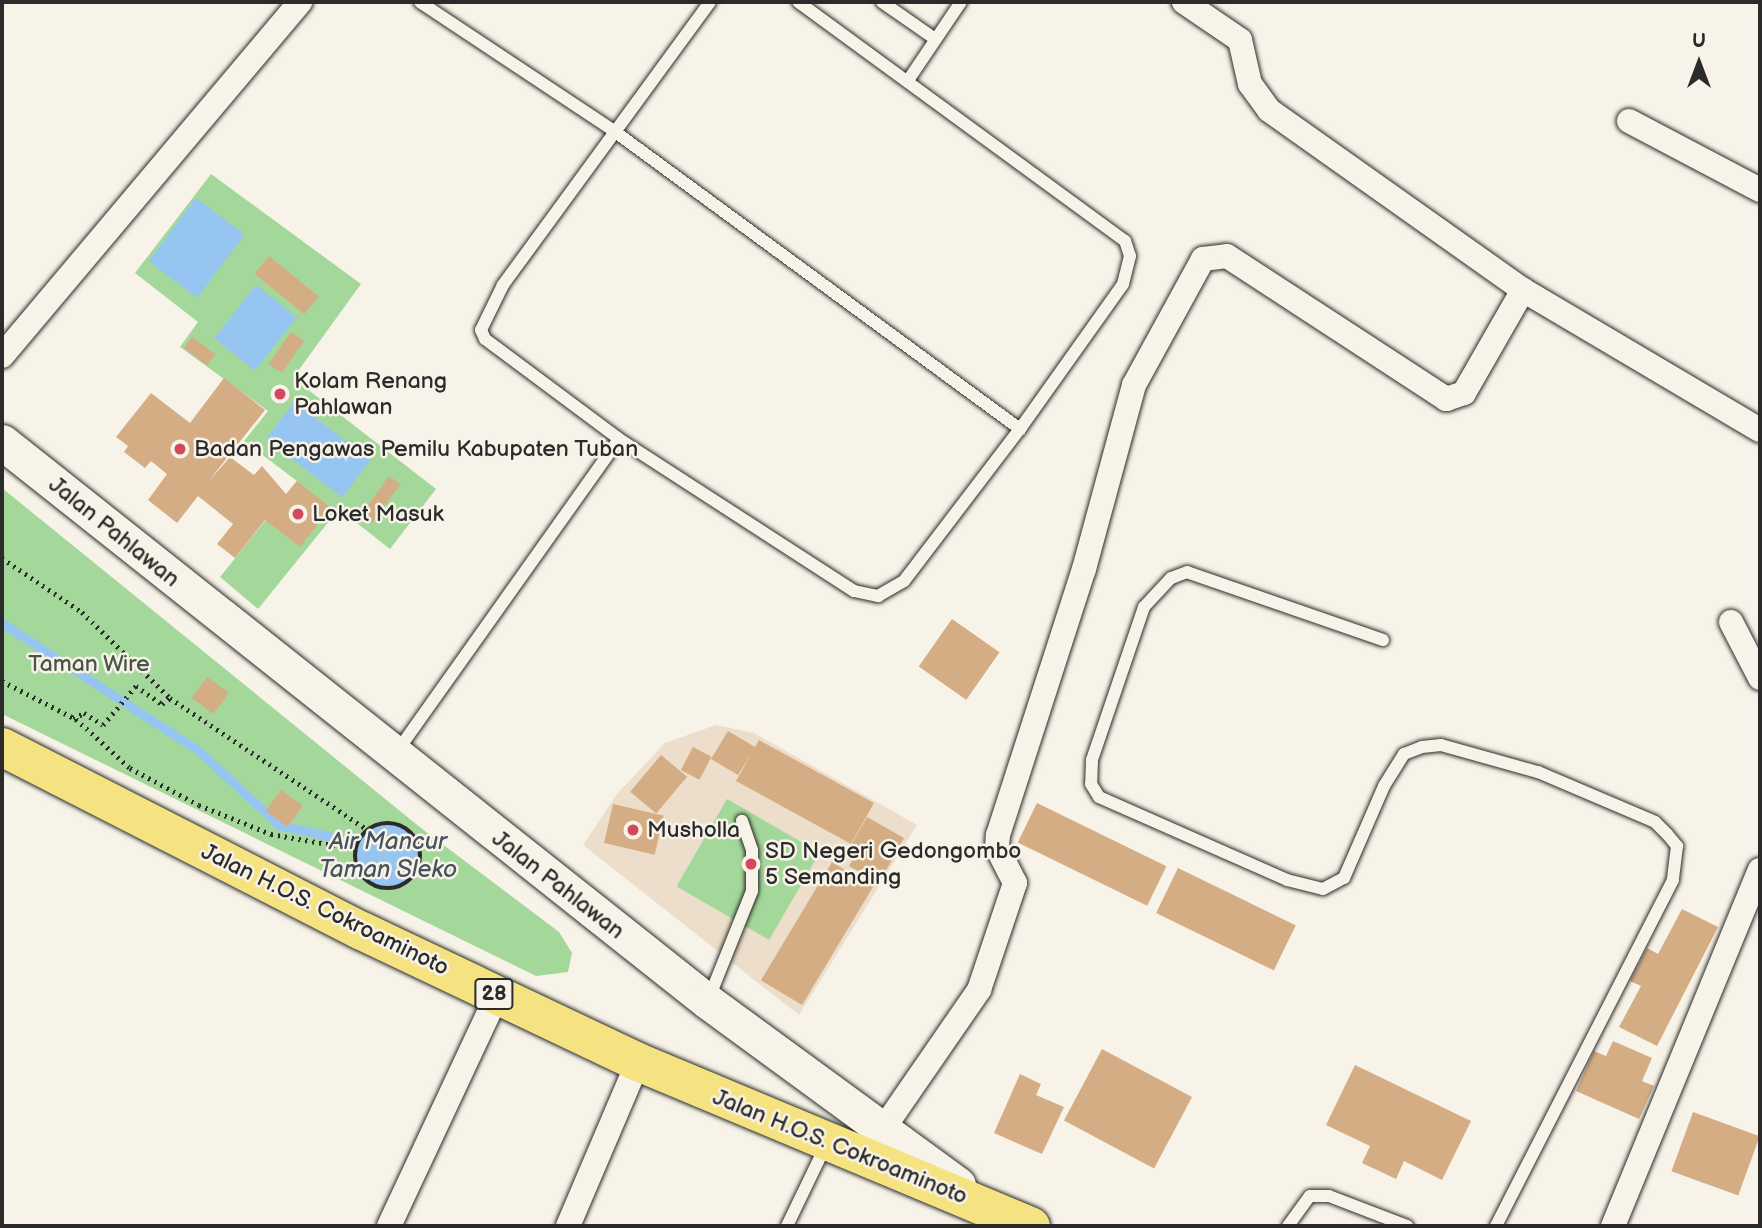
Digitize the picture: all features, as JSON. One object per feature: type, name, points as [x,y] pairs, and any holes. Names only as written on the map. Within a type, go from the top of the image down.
[{"type":"highway","name":"Jalan H.O.S. Cokroaminoto","points":[[2,747],[497,995],[638,1062],[826,1144],[1015,1219]]},
{"type":"main road","name":"Jalan Pahlawan","points":[[2,442],[393,756],[707,1002],[881,1132],[1015,1219]]},
{"type":"street","points":[[2,356],[300,2]]},
{"type":"street","points":[[1184,2],[1240,40],[1250,84],[1269,110],[1524,290],[1760,430]]},
{"type":"street","points":[[1629,121],[1760,190]]},
{"type":"street","points":[[881,1132],[979,990],[1015,883],[997,848],[998,835],[1084,569],[1134,384],[1203,259],[1227,256],[1446,399],[1464,393],[1524,290]]},
{"type":"street","points":[[1731,622],[1760,678]]},
{"type":"street","points":[[1613,1226],[1760,870]]},
{"type":"street","points":[[389,1226],[497,995]]},
{"type":"street","points":[[568,1226],[638,1062]]},
{"type":"lane","points":[[420,2],[614,131],[1020,429]]},
{"type":"lane","points":[[710,2],[503,285],[481,330],[485,339],[618,439],[854,590],[878,596],[904,581],[1020,429],[1124,284],[1130,256],[1125,242],[908,79],[798,2]]},
{"type":"lane","points":[[882,2],[935,39]]},
{"type":"lane","points":[[908,79],[961,2]]},
{"type":"lane","points":[[393,756],[618,439]]},
{"type":"lane","points":[[1382,640],[1187,572],[1171,578],[1144,607],[1091,761],[1090,784],[1112,802],[1287,880],[1323,889],[1344,878],[1384,786],[1404,754],[1422,747],[1441,745],[1538,772],[1655,822],[1667,834],[1677,846],[1673,880],[1496,1226]]},
{"type":"lane","points":[[707,1002],[752,891],[752,850],[742,821]]},
{"type":"lane","points":[[786,1226],[826,1144]]},
{"type":"lane","points":[[1288,1226],[1310,1196],[1329,1196],[1407,1226]]},
{"type":"path","points":[[2,558],[82,612],[170,698],[368,830]]},
{"type":"path","points":[[2,681],[73,718],[130,768],[199,805],[271,834],[355,849]]},
{"type":"path","points":[[73,718],[84,713],[106,723],[131,688],[140,687],[162,704],[170,698]]},
{"type":"path","points":[[389,823],[411,830],[421,852],[413,878],[400,887],[374,885],[358,869],[355,849],[368,830],[389,823]]},
{"type":"shaded area","name":"SD Negeri Gedongombo 5 Semanding","points":[[716,725],[754,733],[917,825],[799,1015],[583,845],[617,794],[665,743]]},
{"type":"green space","name":"Kolam Renang Pahlawan","points":[[211,174],[361,284],[293,378],[436,489],[390,549],[339,509],[258,609],[220,577],[297,481],[244,441],[268,411],[180,347],[198,322],[135,273]]},
{"type":"green space","name":"Taman Wire","points":[[2,488],[421,828],[559,932],[572,953],[568,972],[536,976],[2,714]]},
{"type":"green space","points":[[727,799],[820,852],[769,940],[676,886]]},
{"type":"water","points":[[196,198],[245,235],[197,298],[148,261]]},
{"type":"water","points":[[256,285],[297,317],[255,371],[214,339]]},
{"type":"water","points":[[294,402],[371,460],[342,497],[266,440]]},
{"type":"water","name":"Air Mancur Taman Sleko","points":[[388,825],[410,834],[419,856],[410,878],[388,887],[366,878],[357,856],[366,834]]},
{"type":"building","points":[[269,256],[319,296],[304,314],[255,274]]},
{"type":"building","points":[[291,332],[304,341],[282,373],[269,364]]},
{"type":"building","points":[[192,337],[215,354],[207,365],[184,348]]},
{"type":"building","name":"Badan Pengawas Pemilu Kabupaten Tuban","points":[[224,378],[265,410],[208,482],[230,457],[254,475],[262,466],[286,494],[297,481],[331,508],[300,547],[265,520],[235,558],[217,544],[233,524],[198,496],[177,523],[148,500],[167,474],[151,461],[145,468],[124,452],[128,446],[116,437],[151,393],[190,423]]},
{"type":"building","points":[[389,476],[400,484],[372,523],[361,515]]},
{"type":"building","points":[[952,619],[1000,652],[966,700],[919,667]]},
{"type":"building","points":[[207,677],[229,693],[214,714],[192,698]]},
{"type":"building","points":[[728,731],[755,747],[759,740],[874,803],[851,844],[736,781],[752,753],[738,775],[711,759]]},
{"type":"building","points":[[693,747],[712,757],[699,780],[681,770]]},
{"type":"building","points":[[661,755],[687,777],[656,814],[630,792]]},
{"type":"building","points":[[281,790],[303,806],[288,827],[266,811]]},
{"type":"building","points":[[1037,803],[1166,866],[1147,906],[1018,843]]},
{"type":"building","name":"Musholla","points":[[613,804],[664,816],[655,855],[604,843]]},
{"type":"building","points":[[867,817],[904,838],[879,883],[849,866],[859,849],[851,845]]},
{"type":"building","points":[[832,862],[873,887],[802,1005],[761,980]]},
{"type":"building","points":[[1178,868],[1296,925],[1274,970],[1156,913]]},
{"type":"building","points":[[1682,909],[1718,927],[1657,1046],[1619,1027],[1641,986],[1630,981],[1647,948],[1658,954]]},
{"type":"building","points":[[1613,1041],[1652,1058],[1642,1081],[1654,1086],[1639,1119],[1576,1091],[1594,1051],[1606,1056]]},
{"type":"building","points":[[1102,1049],[1192,1097],[1154,1168],[1064,1121]]},
{"type":"building","points":[[1355,1065],[1471,1121],[1442,1180],[1404,1161],[1396,1179],[1362,1163],[1370,1146],[1326,1125]]},
{"type":"building","points":[[1020,1074],[1041,1084],[1036,1095],[1064,1107],[1042,1154],[994,1133]]},
{"type":"building","points":[[1693,1112],[1760,1136],[1738,1195],[1671,1171]]},
{"type":"waterway","points":[[2,623],[199,751],[279,825],[355,842]]},
{"type":"place","name":"Kolam Renang Pahlawan","points":[[280,394]]},
{"type":"place","name":"Badan Pengawas Pemilu Kabupaten Tuban","points":[[180,449]]},
{"type":"place","name":"Loket Masuk","points":[[298,514]]},
{"type":"place","name":"Musholla","points":[[633,830]]},
{"type":"place","name":"SD Negeri Gedongombo 5 Semanding","points":[[751,864]]}]
